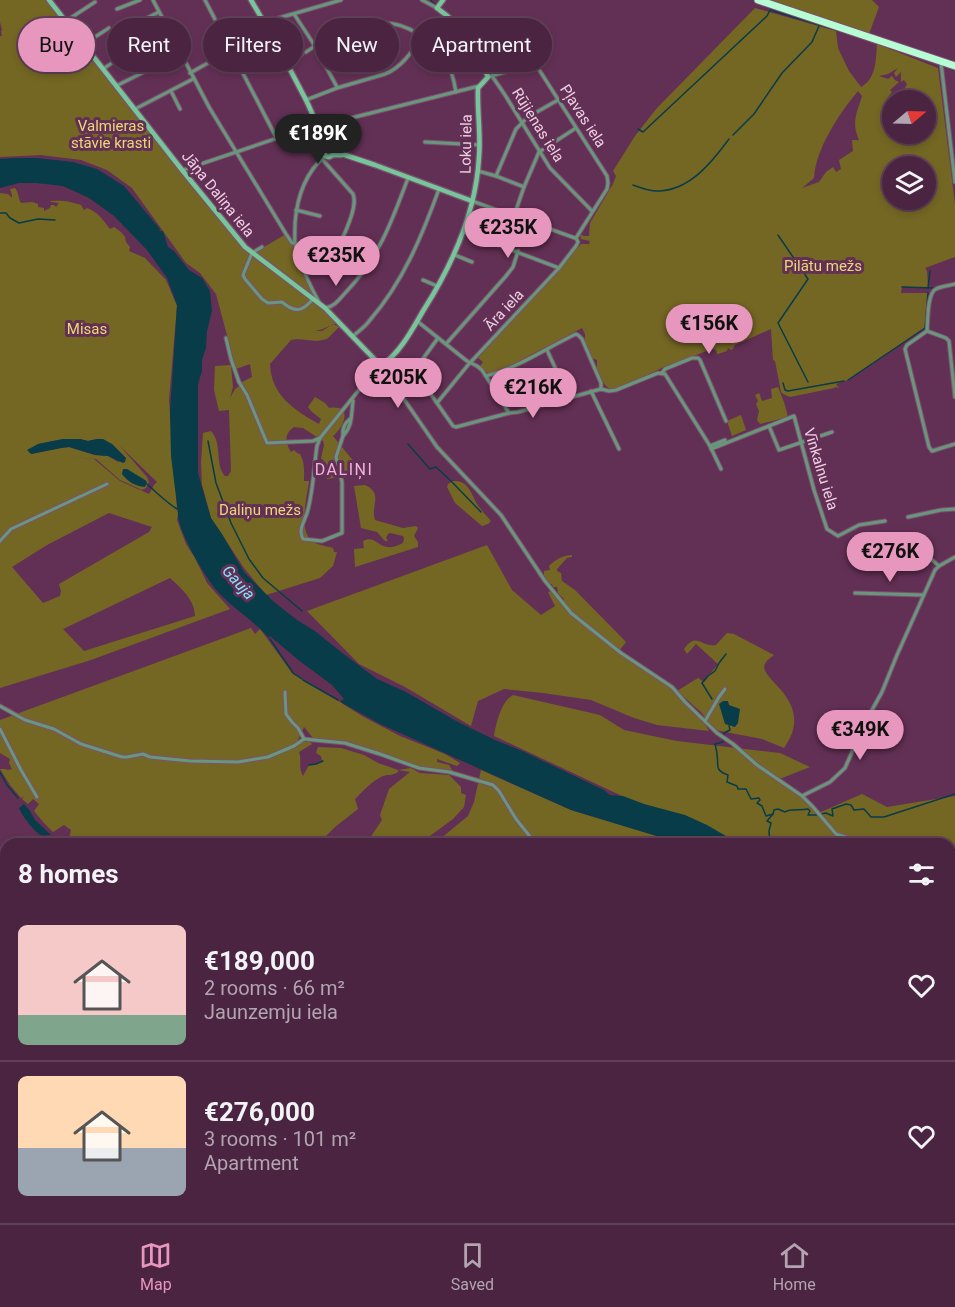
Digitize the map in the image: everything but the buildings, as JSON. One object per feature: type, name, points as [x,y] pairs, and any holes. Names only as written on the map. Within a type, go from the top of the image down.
[{"type":"highway","points":[[758,0],[955,66]]},
{"type":"street","name":"Jāņa Daliņa iela","points":[[49,0],[64,18]]},
{"type":"street","points":[[117,9],[140,0]]},
{"type":"street","points":[[153,0],[162,18]]},
{"type":"street","points":[[205,0],[276,138]]},
{"type":"street","points":[[251,0],[262,18]]},
{"type":"street","points":[[279,18],[341,0]]},
{"type":"street","points":[[182,170],[276,138],[479,86],[490,76],[477,51],[460,26],[437,8],[422,0]]},
{"type":"street","points":[[437,8],[443,0]]},
{"type":"street","points":[[71,18],[95,2]]},
{"type":"street","points":[[147,18],[159,12]]},
{"type":"street","points":[[294,14],[337,88]]},
{"type":"street","points":[[303,54],[314,45],[337,34],[377,24],[399,25],[411,31]]},
{"type":"street","points":[[306,100],[395,70],[411,51]]},
{"type":"street","name":"Jāņa Daliņa iela","points":[[95,58],[232,232],[252,253],[320,303],[381,366],[437,447],[501,515],[545,581],[571,613],[621,653],[672,687],[717,734],[734,744],[757,765],[802,796],[836,834],[848,838]]},
{"type":"street","points":[[940,61],[955,182]]},
{"type":"street","name":"Pļavas iela","points":[[490,76],[534,64],[607,176],[608,183]]},
{"type":"street","points":[[103,69],[107,66]]},
{"type":"street","points":[[203,66],[190,73],[193,80],[285,233],[292,243],[295,243]]},
{"type":"street","points":[[116,86],[144,72]]},
{"type":"street","points":[[292,72],[330,151],[329,158],[323,158]]},
{"type":"street","points":[[451,72],[456,92]]},
{"type":"street","name":"Rūjienas iela","points":[[490,76],[506,95],[550,168],[592,211]]},
{"type":"street","points":[[135,109],[193,80]]},
{"type":"street","name":"Loku iela","points":[[381,366],[399,348],[439,287],[464,232],[478,171],[479,86]]},
{"type":"street","points":[[171,91],[180,109]]},
{"type":"street","points":[[496,176],[516,129],[522,122],[558,100]]},
{"type":"street","points":[[514,216],[539,152],[576,128]]},
{"type":"street","points":[[425,142],[480,145]]},
{"type":"street","points":[[330,151],[576,238]]},
{"type":"street","points":[[320,303],[298,256],[295,228],[296,210],[302,188],[323,158]]},
{"type":"street","points":[[298,256],[324,252],[337,247],[353,211],[355,199],[353,194],[323,158]]},
{"type":"street","points":[[478,171],[524,188]]},
{"type":"street","points":[[325,308],[333,306],[354,283],[379,248],[390,227],[408,178]]},
{"type":"street","name":"Āra iela","points":[[437,403],[559,268],[576,246],[578,242],[576,238],[607,189],[608,183]]},
{"type":"street","points":[[353,336],[370,321],[409,263],[439,189]]},
{"type":"street","points":[[296,210],[320,216]]},
{"type":"street","points":[[285,233],[295,228]]},
{"type":"street","points":[[464,232],[559,268]]},
{"type":"street","points":[[262,247],[252,253],[243,275],[262,299],[268,303],[282,302],[291,309],[300,310],[307,307],[313,299]]},
{"type":"street","points":[[446,344],[506,276],[513,267],[518,252]]},
{"type":"street","points":[[455,255],[472,262]]},
{"type":"street","points":[[423,280],[439,287]]},
{"type":"street","points":[[955,284],[932,292],[927,331],[907,345],[905,349],[929,447],[932,451],[955,444]]},
{"type":"street","points":[[417,321],[477,366],[486,376],[509,413]]},
{"type":"street","points":[[927,331],[949,341],[955,397]]},
{"type":"street","points":[[486,376],[512,367],[576,334],[582,339],[601,383],[601,388]]},
{"type":"street","points":[[226,338],[240,382],[267,442],[307,441],[320,438]]},
{"type":"street","points":[[438,338],[415,370],[453,426],[456,427],[530,409],[601,388],[616,390],[662,373],[665,369],[692,358],[700,360],[726,421]]},
{"type":"street","points":[[547,350],[558,374],[565,399]]},
{"type":"street","points":[[353,399],[351,424],[343,436],[336,457],[342,482],[342,533],[322,541],[303,539],[300,536],[300,530],[308,509],[320,438],[376,369],[381,366]]},
{"type":"street","points":[[512,367],[523,387],[530,409]]},
{"type":"street","points":[[662,373],[669,379],[721,470]]},
{"type":"street","points":[[591,392],[619,449]]},
{"type":"street","name":"Vīnkalnu iela","points":[[769,426],[794,416],[800,443],[827,529],[838,536],[859,525],[885,521]]},
{"type":"street","points":[[710,448],[769,426],[778,450],[832,432]]},
{"type":"street","points":[[710,448],[725,440]]},
{"type":"street","points":[[0,542],[11,529],[107,484]]},
{"type":"street","points":[[908,517],[955,509]]},
{"type":"street","points":[[802,796],[830,782],[845,768],[856,734],[882,692],[935,570],[955,557]]},
{"type":"street","points":[[900,565],[930,558],[939,566]]},
{"type":"street","points":[[855,593],[923,595]]},
{"type":"street","points":[[705,721],[725,689]]},
{"type":"street","points":[[285,692],[286,714],[304,739]]},
{"type":"street","points":[[0,706],[25,720],[54,729],[81,744],[122,757],[143,754],[150,757],[238,762],[268,757],[304,739],[345,743],[380,753],[418,768],[449,772],[493,785],[531,838]]},
{"type":"street","points":[[0,729],[37,797]]},
{"type":"street","points":[[299,742],[301,735]]},
{"type":"green space","points":[[0,0],[47,0],[61,18],[18,18],[18,72],[95,72],[95,61],[98,69],[102,70],[232,232],[254,253],[286,234],[292,243],[295,243],[303,267],[320,303],[341,323],[334,324],[339,327],[327,339],[291,340],[270,364],[271,375],[279,393],[293,407],[319,424],[321,419],[308,407],[315,397],[329,408],[341,409],[344,412],[341,427],[333,436],[355,463],[353,475],[327,479],[326,463],[321,458],[323,441],[303,428],[294,427],[288,432],[286,438],[291,452],[294,450],[300,454],[304,481],[309,481],[304,520],[307,534],[315,543],[333,548],[334,552],[337,552],[333,566],[320,578],[266,595],[244,568],[211,518],[202,485],[203,433],[211,431],[215,436],[222,471],[225,476],[228,476],[231,471],[229,410],[219,411],[214,390],[215,366],[231,365],[233,387],[230,398],[242,382],[252,377],[250,364],[236,369],[216,294],[200,273],[186,263],[132,188],[107,170],[81,160],[41,155],[0,157],[0,36],[2,36],[2,30]]},
{"type":"green space","points":[[766,0],[872,0],[879,7],[869,34]]},
{"type":"green space","name":"Pilātu mežs","points":[[755,8],[836,31],[838,48],[849,71],[861,87],[866,84],[872,74],[877,44],[938,68],[955,204],[955,257],[925,268],[928,288],[902,287],[901,293],[928,293],[925,328],[848,380],[836,384],[839,388],[790,397],[781,392],[773,360],[771,329],[735,345],[731,350],[728,348],[727,351],[717,354],[716,350],[712,349],[611,390],[605,385],[597,371],[597,360],[591,358],[585,346],[585,334],[582,328],[498,372],[489,374],[480,366],[483,362],[478,358],[581,244],[589,244],[590,241],[581,239],[580,234],[589,236],[590,223],[616,176],[613,171],[635,136],[657,108]],"holes":[[[858,91],[862,96],[855,123],[859,140],[852,140],[853,151],[839,160],[841,169],[836,172],[833,167],[819,182],[802,188],[814,178],[824,143],[836,121]]]},
{"type":"green space","name":"Misas","points":[[15,188],[21,203],[38,204],[38,207],[44,208],[44,211],[51,205],[56,207],[59,203],[50,201],[73,203],[81,205],[84,210],[87,208],[91,210],[110,229],[114,227],[121,232],[130,247],[129,251],[145,258],[166,280],[177,306],[169,400],[177,520],[186,544],[207,583],[230,609],[91,660],[0,688],[0,193],[8,194],[12,198],[10,189]],"holes":[[[63,439],[88,441],[97,439],[112,444],[126,458],[118,462],[108,456],[95,455],[69,447],[31,454],[38,444]],[[120,446],[157,482],[149,494],[120,481],[94,459],[64,456],[96,459],[120,480],[142,490],[149,482]],[[109,513],[152,527],[149,532],[59,584],[60,596],[43,603],[12,567],[47,545]],[[170,578],[187,595],[193,605],[195,616],[84,651],[63,629]]]},
{"type":"green space","points":[[778,387],[788,417],[760,424],[757,420],[759,411],[755,395],[759,393],[762,401],[772,398],[771,389]]},
{"type":"green space","points":[[741,415],[746,430],[732,436],[727,421]]},
{"type":"green space","points":[[453,481],[466,485],[477,504],[491,521],[488,524],[482,526],[455,503],[447,487]]},
{"type":"green space","points":[[365,485],[374,492],[375,520],[403,528],[416,526],[418,528],[414,536],[418,547],[355,567],[354,549],[364,548],[363,541],[370,539],[390,547],[403,543],[404,539],[403,536],[390,533],[386,538],[388,541],[385,541],[377,532],[361,528],[354,486]]},
{"type":"green space","points":[[487,545],[512,590],[541,615],[555,606],[548,592],[552,591],[561,604],[564,599],[558,593],[557,587],[553,587],[544,576],[544,571],[550,570],[549,566],[559,558],[572,555],[557,569],[561,573],[562,581],[575,590],[626,642],[619,651],[671,688],[703,721],[709,731],[657,725],[591,700],[504,689],[478,701],[471,726],[405,687],[359,664],[307,611]]},
{"type":"green space","points":[[251,628],[255,634],[260,629],[293,674],[362,716],[460,763],[457,766],[437,759],[437,762],[449,765],[454,773],[437,768],[424,770],[357,745],[328,739],[314,739],[304,727],[297,742],[312,744],[299,752],[303,776],[309,765],[322,761],[321,756],[316,753],[318,747],[341,748],[398,770],[396,773],[379,778],[368,786],[355,799],[358,809],[324,838],[69,838],[71,830],[64,825],[53,832],[34,811],[39,804],[33,799],[28,804],[22,799],[24,796],[21,798],[0,769],[12,769],[10,759],[0,753],[0,720]]},
{"type":"green space","points":[[727,633],[734,634],[774,655],[764,668],[786,697],[794,718],[792,733],[784,748],[762,739],[715,730],[701,712],[677,691],[698,678],[704,682],[718,664],[696,644],[687,654],[684,649],[688,644],[696,641],[716,645]]},
{"type":"green space","points":[[513,695],[600,715],[624,730],[677,741],[780,753],[810,767],[777,780],[821,812],[862,794],[887,807],[955,796],[955,838],[731,838],[637,803],[494,736],[502,707]]},
{"type":"green space","points":[[411,768],[420,773],[449,775],[461,787],[461,793],[466,795],[464,807],[453,819],[427,838],[370,838],[382,820],[380,815],[389,789],[410,772],[398,770]]},
{"type":"green space","points":[[481,770],[571,810],[663,838],[441,838],[468,816],[474,802]]},
{"type":"water","name":"Gauja","points":[[37,158],[73,162],[97,169],[124,186],[160,229],[159,231],[163,231],[168,247],[189,270],[202,278],[210,291],[212,311],[198,384],[198,473],[211,518],[244,572],[274,602],[377,679],[404,691],[458,722],[604,790],[610,795],[623,796],[685,815],[731,838],[663,838],[571,810],[380,724],[342,703],[340,701],[344,699],[332,685],[270,636],[269,638],[226,600],[201,568],[187,543],[179,521],[171,456],[170,412],[177,305],[167,278],[147,250],[114,216],[89,198],[63,186],[19,183],[0,188],[0,159]]},
{"type":"water","points":[[63,439],[88,441],[103,439],[112,444],[126,458],[125,462],[69,447],[31,454],[27,450],[38,444]]},
{"type":"water","points":[[123,469],[145,480],[147,482],[145,487],[129,481],[122,474]]},
{"type":"water","points":[[728,701],[729,705],[740,709],[738,723],[735,727],[725,724],[719,704]]},
{"type":"water","points":[[24,804],[35,820],[51,835],[38,834],[19,808]]},
{"type":"waterway","points":[[431,0],[435,4]]},
{"type":"waterway","points":[[638,129],[643,132],[767,16],[770,10],[846,33]]},
{"type":"waterway","points":[[733,135],[754,114],[782,73],[812,42],[819,26]]},
{"type":"waterway","points":[[633,185],[657,191],[681,185],[700,173],[729,139]]},
{"type":"waterway","points":[[0,213],[6,213],[19,223],[38,219],[55,220]]},
{"type":"waterway","points":[[778,235],[808,279],[778,323],[808,382]]},
{"type":"waterway","points":[[928,288],[930,271]]},
{"type":"waterway","points":[[902,287],[933,288]]},
{"type":"waterway","points":[[848,380],[925,328],[928,293]]},
{"type":"waterway","points":[[783,383],[785,390],[788,391],[844,381]]},
{"type":"waterway","points":[[208,441],[216,483],[231,523],[249,559],[263,578],[302,611]]},
{"type":"waterway","points":[[408,444],[430,469],[436,467],[481,512]]},
{"type":"waterway","points":[[147,484],[177,509]]},
{"type":"waterway","points":[[270,639],[293,673],[302,679]]},
{"type":"waterway","points":[[712,699],[702,683],[715,671],[726,654]]},
{"type":"waterway","points":[[303,680],[338,700]]},
{"type":"waterway","points":[[723,736],[730,730],[729,726]]},
{"type":"waterway","points":[[723,740],[715,744],[719,769],[728,775],[727,782],[737,786],[738,789],[746,789],[751,799],[759,798],[757,803],[762,806],[766,816],[773,814],[767,821],[771,823],[770,838]]},
{"type":"waterway","points":[[309,765],[323,761]]},
{"type":"waterway","points":[[0,772],[18,798]]},
{"type":"waterway","points":[[821,814],[826,813],[833,816],[832,809],[846,804],[851,805],[854,810],[864,809],[871,817],[884,817],[955,794]]},
{"type":"waterway","points":[[773,814],[774,810],[778,809],[785,812],[808,809],[810,811],[808,815],[818,815]]},
{"type":"district","name":"DALIŅI","points":[[344,469]]},
{"type":"park label","name":"Valmieras stāvie krasti","points":[[111,134]]},
{"type":"park label","name":"Daliņu mežs","points":[[260,510]]}]
